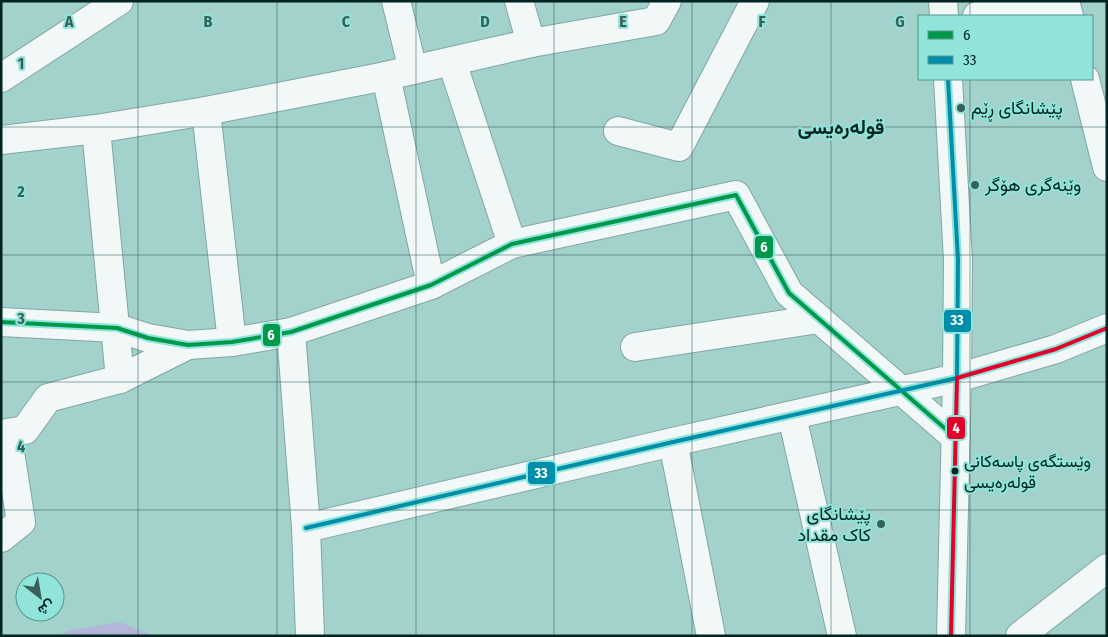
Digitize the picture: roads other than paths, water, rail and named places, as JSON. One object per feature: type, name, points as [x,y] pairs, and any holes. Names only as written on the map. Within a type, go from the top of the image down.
[{"type":"street","points":[[1,78],[119,1]]},
{"type":"street","points":[[396,1],[413,70]]},
{"type":"street","points":[[519,1],[531,43]]},
{"type":"street","points":[[1,140],[96,129],[206,111],[386,76],[531,43],[656,21],[667,1]]},
{"type":"street","points":[[618,131],[679,147],[755,1]]},
{"type":"street","points":[[943,1],[944,15]]},
{"type":"street","points":[[982,15],[1051,1]]},
{"type":"street","points":[[1065,1],[1069,15]]},
{"type":"street","points":[[452,62],[512,244]]},
{"type":"street","points":[[386,76],[431,284]]},
{"type":"street","points":[[948,80],[958,260],[951,636]]},
{"type":"street","points":[[1085,80],[1107,168]]},
{"type":"street","points":[[206,111],[232,342]]},
{"type":"street","points":[[96,129],[117,328],[120,379]]},
{"type":"street","points":[[1,322],[117,328],[148,338],[188,345],[232,342],[291,332],[431,284],[512,244],[736,195],[789,293],[956,438]]},
{"type":"street","points":[[635,348],[819,319]]},
{"type":"street","points":[[306,528],[956,378],[1056,349],[1107,328]]},
{"type":"street","points":[[291,332],[306,528],[310,636]]},
{"type":"street","points":[[1,538],[21,522],[4,434],[25,430],[48,398],[120,379],[188,345]]},
{"type":"street","points":[[792,416],[842,636]]},
{"type":"street","points":[[673,442],[711,636]]},
{"type":"street","points":[[1020,636],[1107,568]]},
{"type":"place","name":"پێشانگای ڕێم","points":[[961,108]]},
{"type":"place","name":"وێنەگری هۆگر","points":[[975,185]]},
{"type":"place","name":"وێستگەی پاسەكانی قولەرەیسی","points":[[955,471]]},
{"type":"place","name":"پێشانگای کاک مقداد","points":[[881,524]]},
{"type":"district","name":"قولەرەیسی","points":[[841,127]]}]
